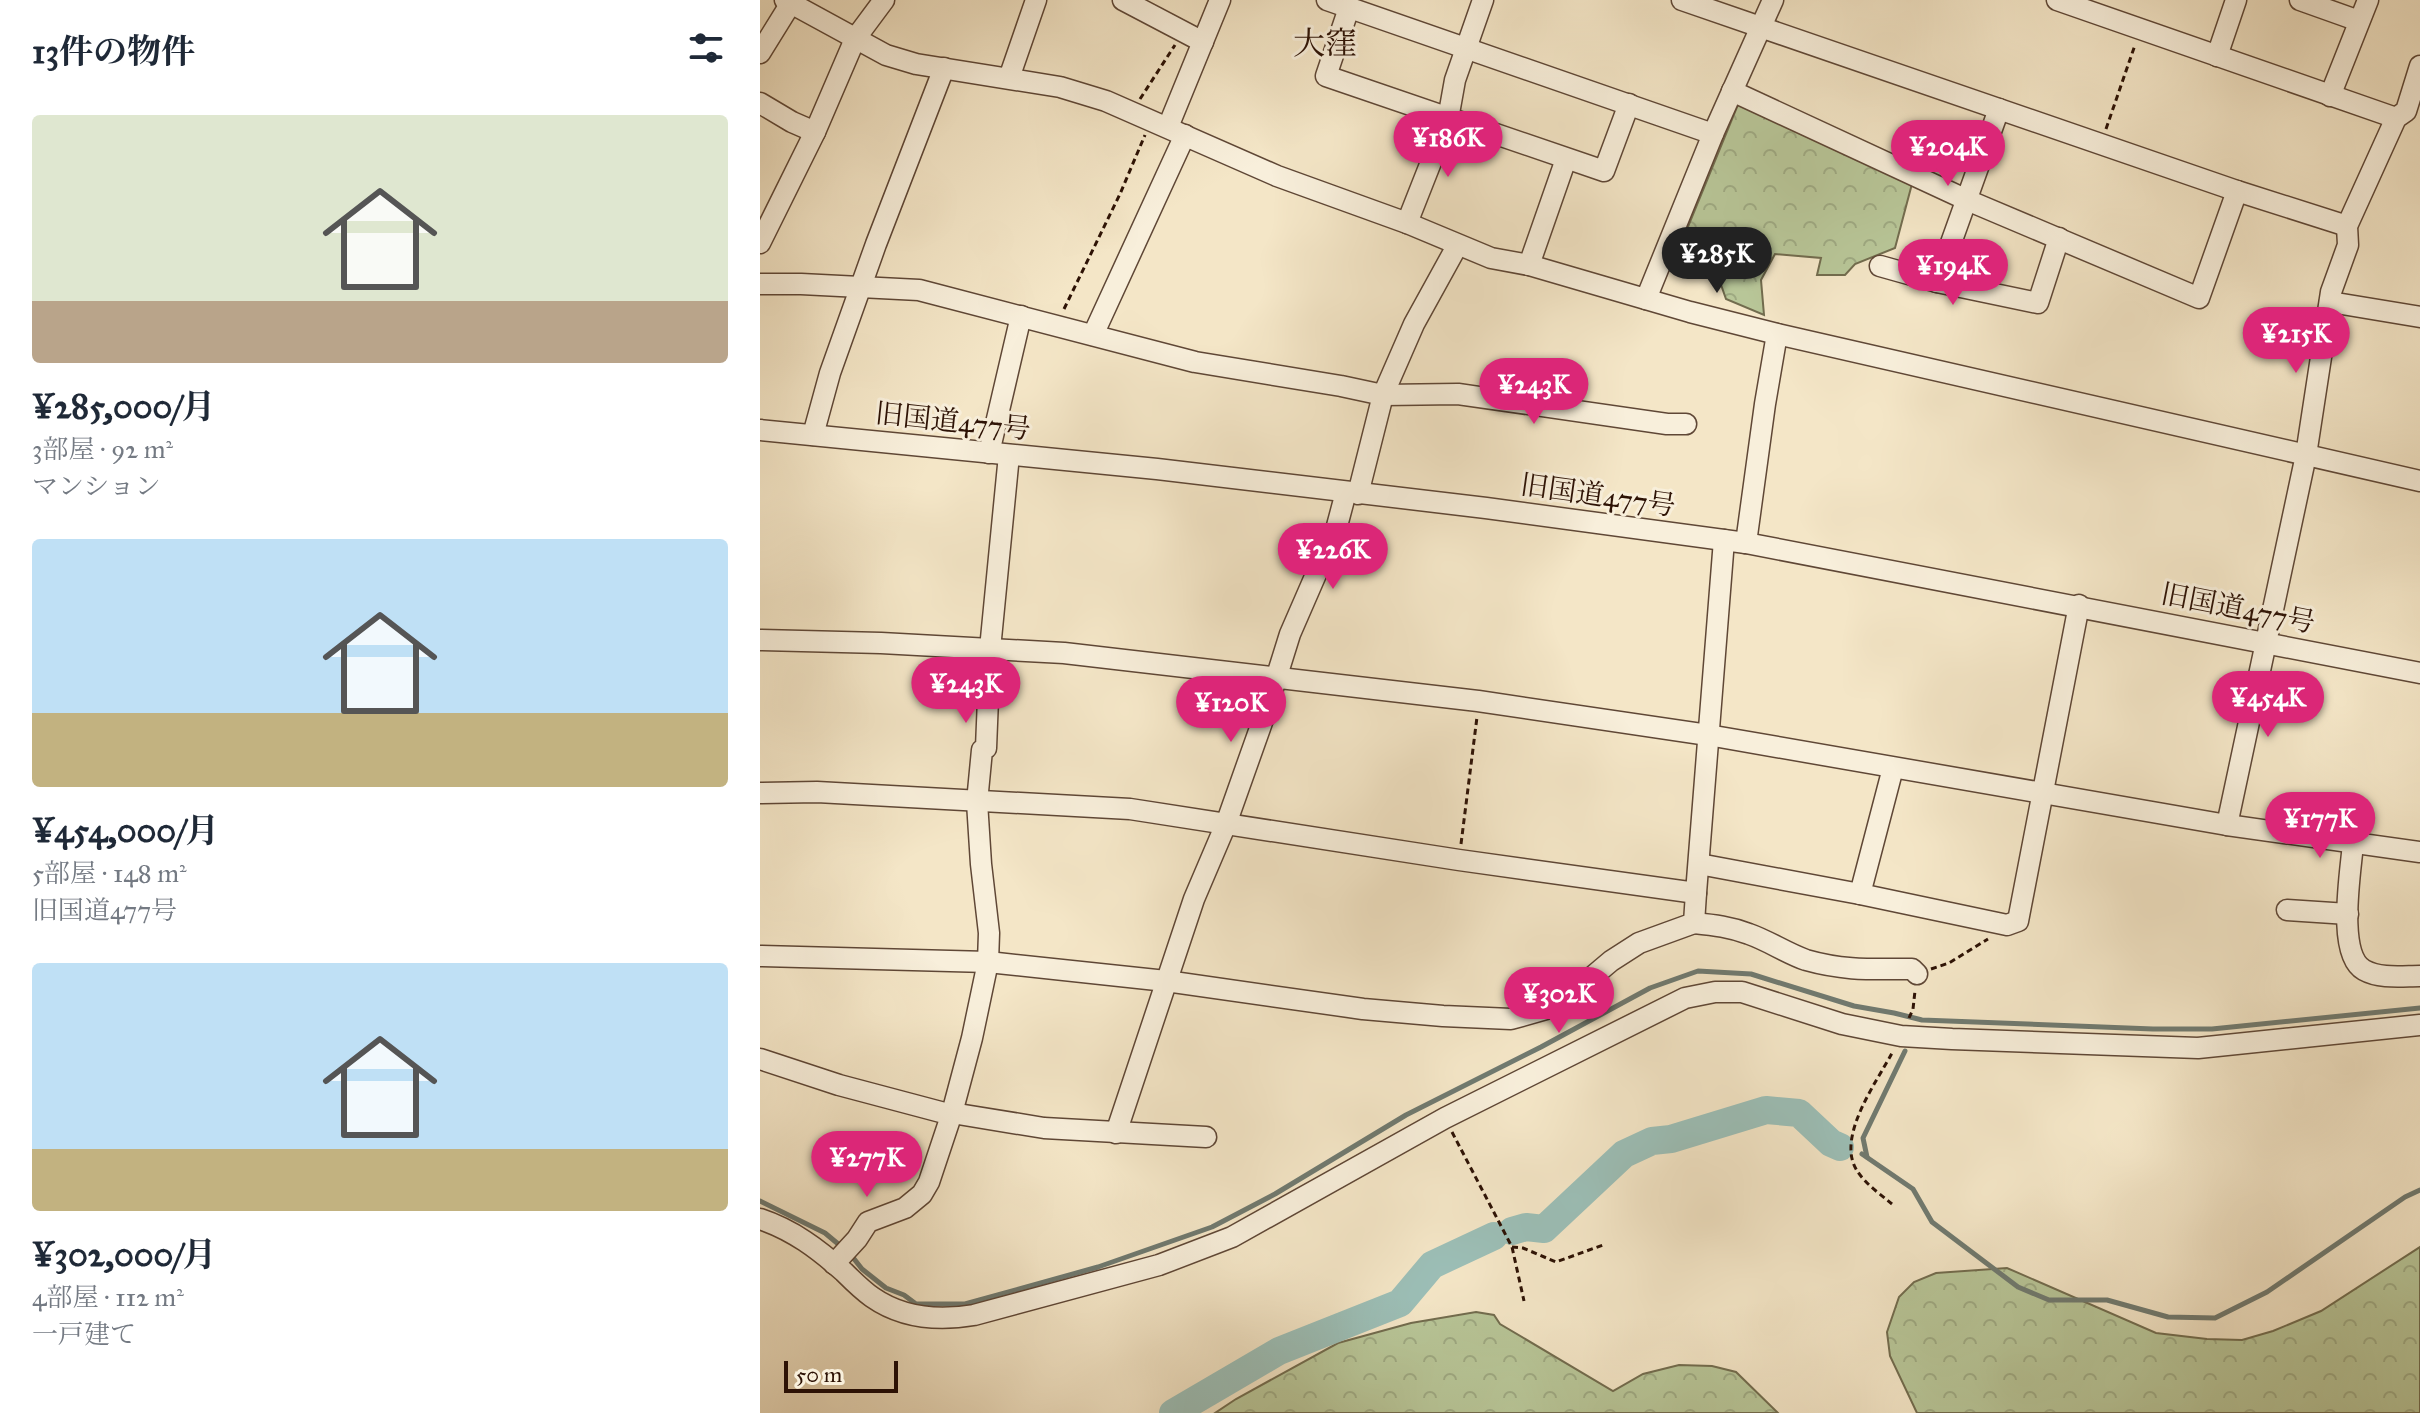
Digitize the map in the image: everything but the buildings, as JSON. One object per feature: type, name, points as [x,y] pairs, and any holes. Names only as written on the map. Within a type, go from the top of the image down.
[{"type":"street","points":[[760,243],[815,132],[855,39],[884,0]]},
{"type":"street","points":[[1009,78],[1036,0]]},
{"type":"street","points":[[1123,0],[1203,42]]},
{"type":"street","points":[[1093,335],[1168,127],[1220,0]]},
{"type":"street","points":[[1327,0],[1713,134]]},
{"type":"street","points":[[1407,223],[1448,119],[1455,80],[1483,0]]},
{"type":"street","points":[[1682,0],[2347,226]]},
{"type":"street","points":[[1646,299],[1713,134],[1773,0]]},
{"type":"street","points":[[2057,0],[2396,118]]},
{"type":"street","points":[[2217,56],[2236,0]]},
{"type":"street","points":[[2300,0],[2359,21]]},
{"type":"street","points":[[2330,96],[2368,0]]},
{"type":"street","points":[[760,53],[788,2],[886,55],[916,64],[1080,92],[1277,176],[1407,223],[1491,258],[1529,265],[1777,334],[2420,481]]},
{"type":"street","points":[[1349,8],[1326,76],[1448,119],[1604,171],[1629,104]]},
{"type":"street","points":[[2227,825],[2306,455],[2330,302],[2348,245],[2347,226],[2396,118],[2406,111],[2420,66]]},
{"type":"street","points":[[813,435],[823,395],[944,68]]},
{"type":"street","points":[[1732,91],[1967,200],[2199,298],[2237,191]]},
{"type":"street","points":[[760,103],[815,132]]},
{"type":"street","points":[[1937,282],[1999,109]]},
{"type":"street","points":[[1529,265],[1566,159]]},
{"type":"street","points":[[1880,266],[1937,282],[2038,303],[2059,238]]},
{"type":"street","points":[[1116,1133],[1199,887],[1226,824],[1302,605],[1352,493],[1383,395],[1414,324],[1457,246]]},
{"type":"street","points":[[760,284],[919,290],[1195,362],[1383,395],[1458,394],[1667,424],[1686,424]]},
{"type":"street","points":[[2330,302],[2420,317]]},
{"type":"street","points":[[842,1255],[868,1222],[905,1208],[922,1194],[929,1182],[952,1114],[988,962],[989,933],[977,802],[982,750],[986,748],[987,734],[999,454],[1021,316]]},
{"type":"street","points":[[1746,543],[1777,334]]},
{"type":"street","name":"旧国道477号","points":[[760,430],[1157,469],[1746,543],[2420,673]]},
{"type":"street","points":[[1694,923],[1724,540]]},
{"type":"street","points":[[1699,864],[2007,925],[2018,921],[2079,605]]},
{"type":"street","points":[[760,640],[1064,653],[1478,701],[1708,735],[2227,825],[2420,852]]},
{"type":"street","points":[[1860,894],[1893,768]]},
{"type":"street","points":[[760,793],[817,792],[1130,809],[1696,893]]},
{"type":"street","points":[[2353,843],[2348,914],[2351,954],[2363,969],[2385,976],[2420,976]]},
{"type":"street","points":[[2287,910],[2348,914]]},
{"type":"street","points":[[760,956],[988,962],[1166,981],[1363,1009],[1511,1019],[1550,1008],[1639,943],[1694,923],[1724,926],[1752,934],[1804,959],[1826,965],[1871,971],[1912,969],[1917,974]]},
{"type":"street","points":[[760,1219],[842,1255],[871,1297],[899,1311],[936,1319],[974,1315],[1159,1265],[1232,1237],[1445,1118],[1673,1003],[1715,992],[1750,993],[1842,1024],[2198,1048],[2420,1025]]},
{"type":"street","points":[[760,1059],[839,1085],[952,1114],[1044,1128],[1206,1137]]},
{"type":"path","points":[[2106,129],[2141,29]]},
{"type":"path","points":[[1132,112],[1184,32]]},
{"type":"path","points":[[1056,325],[1120,194],[1168,127]]},
{"type":"path","points":[[1459,860],[1478,701]]},
{"type":"path","points":[[1892,1204],[1857,1171],[1853,1162],[1851,1147],[1856,1120],[1913,1009],[1917,974],[1949,963],[2007,925]]},
{"type":"path","points":[[1445,1118],[1512,1247],[1524,1301]]},
{"type":"path","points":[[1512,1247],[1523,1248],[1556,1262],[1603,1245]]},
{"type":"green space","points":[[1739,102],[1913,180],[1895,248],[1855,264],[1845,275],[1817,275],[1821,258],[1775,254],[1761,280],[1764,315],[1726,299],[1712,259],[1676,256]]},
{"type":"green space","points":[[2420,1247],[2420,1413],[1917,1413],[1890,1356],[1887,1332],[1899,1297],[1914,1282],[1936,1273],[2007,1268],[2156,1333],[2242,1340],[2321,1311]]},
{"type":"green space","points":[[1476,1312],[1494,1315],[1500,1324],[1613,1391],[1643,1374],[1679,1365],[1712,1366],[1736,1372],[1778,1413],[1215,1413],[1338,1343],[1411,1323]]},
{"type":"waterway","points":[[851,1255],[862,1269],[886,1288],[916,1304],[965,1304],[1098,1267],[1212,1227],[1275,1194],[1406,1115],[1650,988],[1698,971],[1751,974],[1854,1006],[1922,1020],[2212,1029],[2420,1008]]},
{"type":"waterway","points":[[1867,1157],[1863,1138],[1905,1051]]},
{"type":"waterway","points":[[1512,1231],[1526,1227],[1544,1229],[1624,1154],[1652,1141],[1671,1139],[1766,1110],[1799,1113],[1831,1143],[1840,1147]]},
{"type":"waterway","points":[[1862,1154],[1913,1189],[1932,1222],[2018,1287],[2049,1300],[2107,1300],[2168,1317],[2215,1318],[2267,1292],[2405,1197],[2420,1190]]},
{"type":"waterway","points":[[760,1201],[825,1233],[843,1248]]},
{"type":"waterway","points":[[1173,1413],[1279,1351],[1400,1303],[1432,1265],[1494,1236]]},
{"type":"district","name":"大窪","points":[[1325,43]]}]
